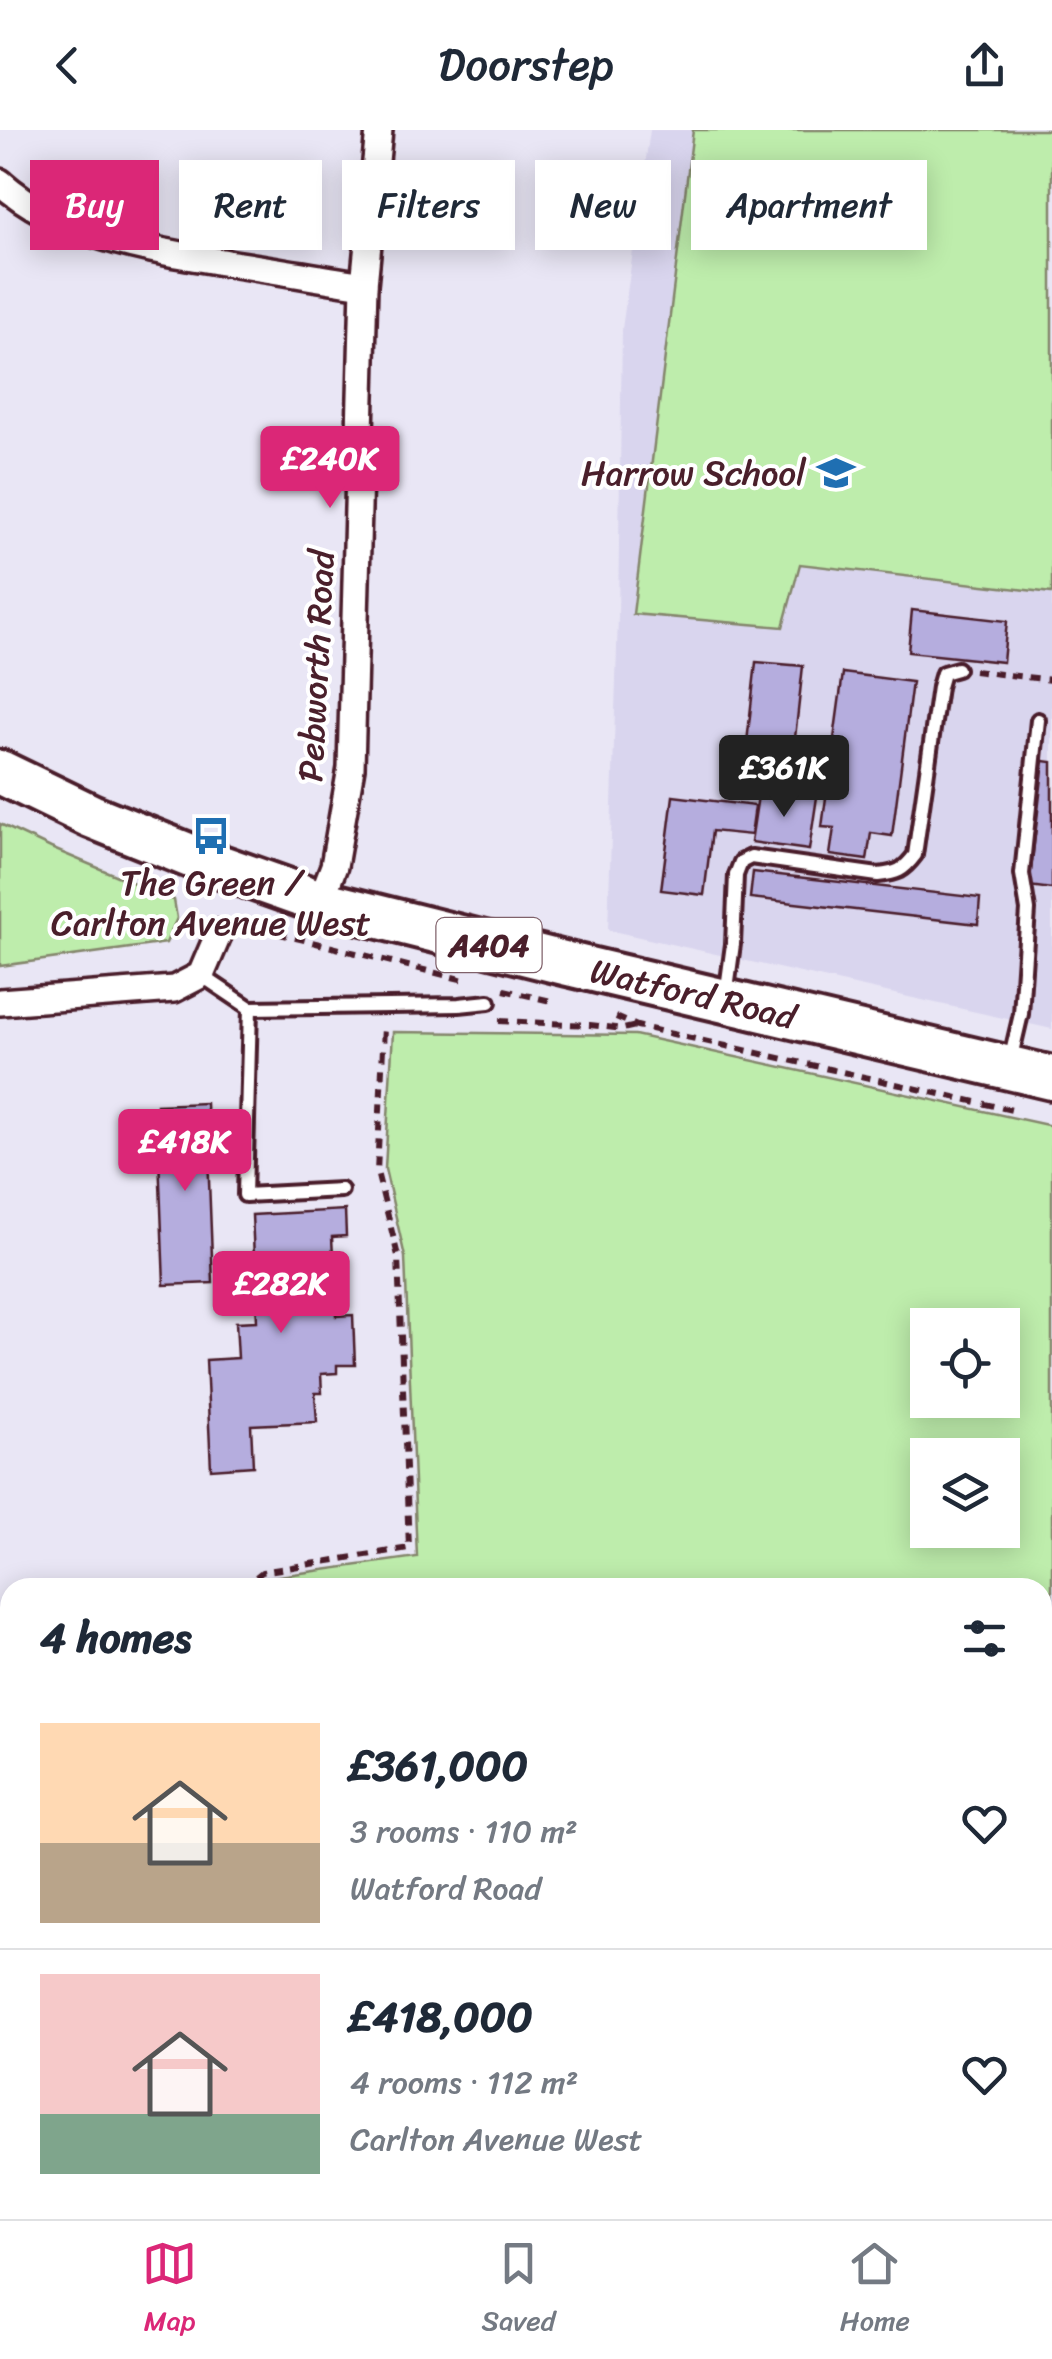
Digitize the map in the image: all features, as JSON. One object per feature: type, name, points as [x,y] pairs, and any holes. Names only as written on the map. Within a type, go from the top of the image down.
[{"type":"main road","name":"Watford Road","points":[[0,772],[91,816],[320,902],[1052,1078]]},
{"type":"street","name":"Pebworth Road","points":[[320,902],[334,866],[351,768],[364,285],[379,130]]},
{"type":"street","points":[[0,182],[52,217],[138,248],[364,285]]},
{"type":"street","points":[[0,1002],[174,989],[201,975],[219,933]]},
{"type":"lane","points":[[725,1002],[736,875],[741,862],[751,857],[878,874],[898,872],[909,863],[914,855],[939,687],[944,673],[957,669]]},
{"type":"lane","points":[[1008,1068],[1020,1014],[1028,910],[1022,874],[1038,720]]},
{"type":"lane","points":[[201,975],[250,1008],[489,1002]]},
{"type":"lane","points":[[250,1008],[245,1196],[340,1190]]},
{"type":"path","points":[[957,669],[1052,680]]},
{"type":"path","points":[[459,1005],[483,1020],[623,1030],[637,1026]]},
{"type":"path","points":[[254,1578],[262,1572],[410,1548],[398,1256],[377,1172],[385,1006]]},
{"type":"shaded area","name":"Harrow School","points":[[650,130],[1052,130],[1052,1029],[608,930],[622,329],[633,250],[671,250],[671,160],[646,160]]},
{"type":"green space","points":[[693,130],[1052,130],[1052,593],[800,564],[783,627],[633,614]]},
{"type":"green space","points":[[0,824],[174,900],[177,918],[166,943],[0,966]]},
{"type":"green space","points":[[393,1032],[635,1035],[1052,1126],[1052,1578],[265,1578],[417,1557],[405,1257],[385,1169]]},
{"type":"building","points":[[912,610],[1007,621],[1003,662],[908,652]]},
{"type":"building","points":[[756,662],[803,666],[790,783],[743,778]]},
{"type":"building","points":[[843,673],[912,682],[892,836],[871,833],[867,860],[830,855],[834,828],[822,827]]},
{"type":"building","points":[[1044,761],[1052,762],[1052,889],[1029,886]]},
{"type":"building","points":[[759,789],[817,797],[809,850],[751,842]]},
{"type":"building","points":[[673,796],[755,806],[751,835],[712,831],[704,895],[661,890]]},
{"type":"building","points":[[753,872],[980,898],[978,924],[750,898]]},
{"type":"building","points":[[206,1103],[213,1283],[164,1285],[157,1105]]},
{"type":"building","points":[[345,1210],[346,1236],[332,1237],[336,1316],[353,1315],[355,1365],[337,1365],[337,1373],[321,1374],[322,1393],[315,1393],[317,1422],[251,1425],[253,1466],[211,1469],[206,1360],[238,1358],[236,1322],[257,1321],[252,1215]]},
{"type":"place","name":"Harrow School","points":[[836,473]]},
{"type":"place","name":"The Green / Carlton Avenue West","points":[[211,836]]}]
